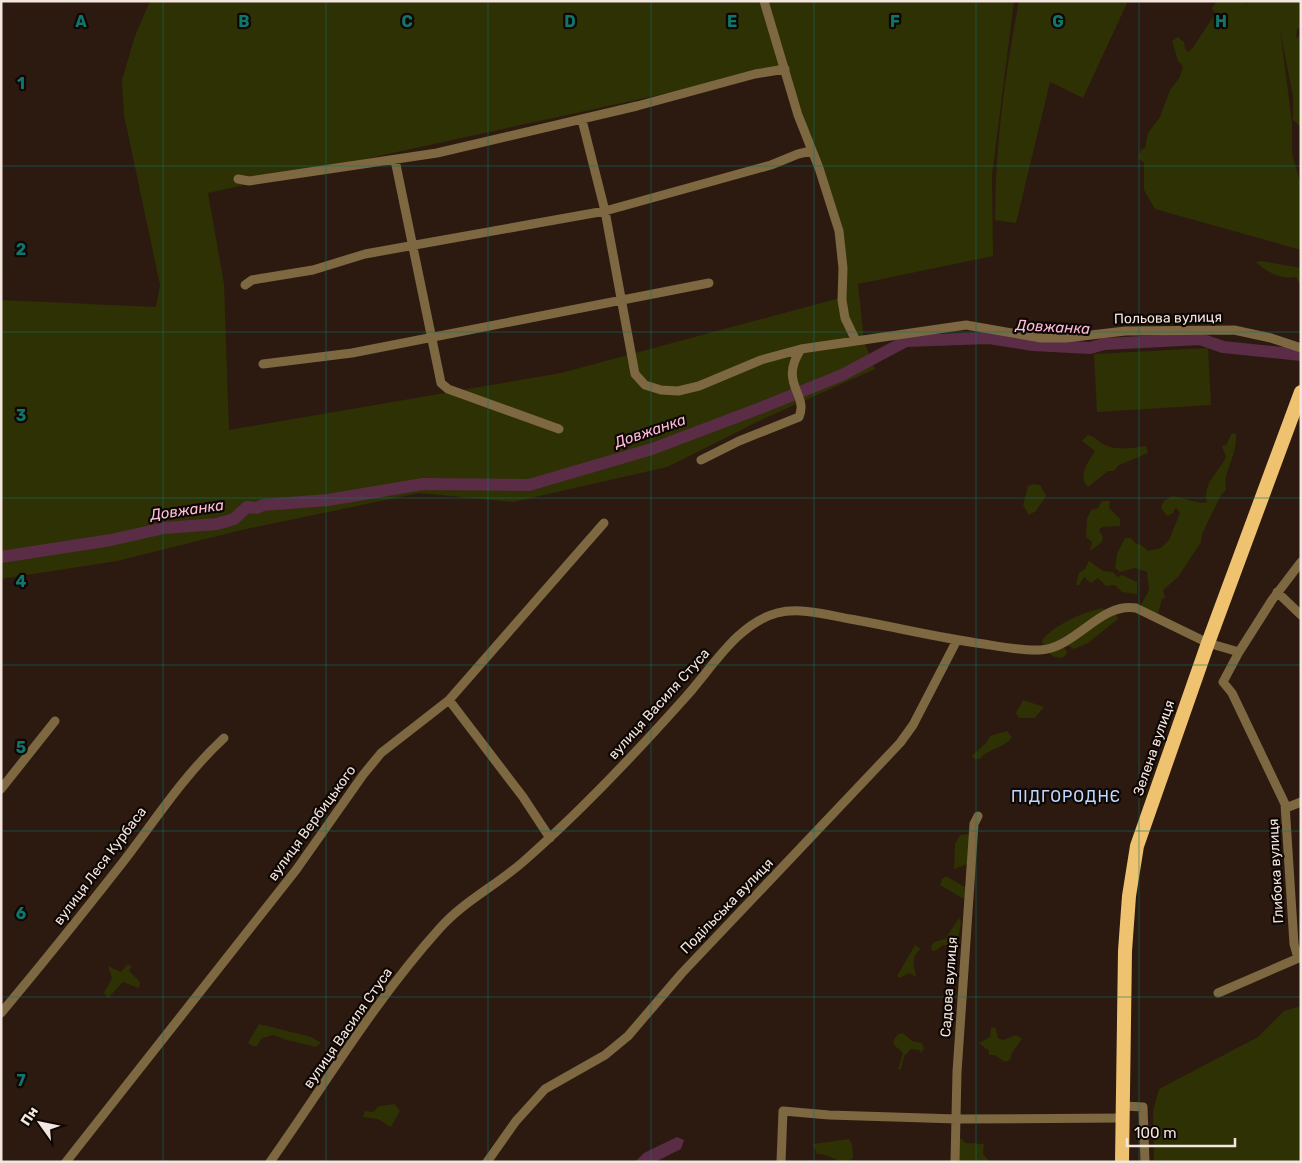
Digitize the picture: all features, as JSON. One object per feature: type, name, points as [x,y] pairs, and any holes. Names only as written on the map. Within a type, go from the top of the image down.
[{"type":"highway","name":"Зелена вулиця","points":[[1122,1162],[1125,951],[1128,896],[1137,846],[1208,643],[1301,392]]},
{"type":"street","points":[[764,1],[798,115],[822,177],[839,231],[843,268],[842,300],[845,318],[856,341]]},
{"type":"street","points":[[238,179],[249,181],[437,154],[582,120],[755,74],[785,69]]},
{"type":"street","name":"Польова вулиця","points":[[582,120],[605,211],[635,374],[645,385],[661,390],[678,391],[699,386],[761,360],[801,349],[966,325],[1041,338],[1066,338],[1142,330],[1234,330],[1272,338],[1301,348]]},
{"type":"street","points":[[245,285],[252,280],[313,270],[365,254],[413,247],[605,211],[771,165],[811,151]]},
{"type":"street","points":[[395,160],[440,383],[448,389],[559,429]]},
{"type":"street","points":[[262,364],[352,354],[709,284]]},
{"type":"street","points":[[701,460],[739,441],[799,417],[802,406],[793,386],[792,371],[794,359],[801,349]]},
{"type":"street","name":"вулиця Вербицького","points":[[66,1162],[296,870],[362,775],[381,753],[449,700],[604,523]]},
{"type":"street","points":[[1240,652],[1277,592],[1301,562]]},
{"type":"street","points":[[1277,592],[1301,615]]},
{"type":"street","name":"вулиця Василя Стуса","points":[[270,1162],[382,997],[442,926],[466,905],[516,868],[550,838],[652,734],[738,636],[757,621],[780,612],[805,612],[957,640],[1041,650],[1057,647],[1112,611],[1127,607],[1145,612],[1208,643],[1240,652]]},
{"type":"street","name":"Подільська вулиця","points":[[487,1162],[516,1121],[545,1089],[605,1055],[628,1036],[682,973],[900,743],[913,725],[957,640]]},
{"type":"street","name":"Глибока вулиця","points":[[1240,652],[1223,682],[1232,693],[1286,808],[1294,944],[1299,957]]},
{"type":"street","points":[[449,700],[523,797],[550,838]]},
{"type":"street","points":[[1,789],[55,721]]},
{"type":"street","name":"вулиця Леся Курбаса","points":[[1,1013],[124,860],[199,761],[224,738]]},
{"type":"street","points":[[1286,808],[1301,802]]},
{"type":"street","name":"Садова вулиця","points":[[955,1162],[961,998],[974,824],[978,816]]},
{"type":"street","points":[[1218,993],[1299,957]]},
{"type":"street","points":[[781,1162],[783,1111],[828,1115],[957,1119],[1123,1112],[1144,1107],[1145,1162]]},
{"type":"green space","points":[[150,1],[1014,1],[992,175],[993,256],[858,284],[864,341],[875,369],[761,420],[667,467],[513,502],[419,493],[242,530],[117,561],[1,579],[1,300],[156,307],[160,285],[124,115],[122,80],[135,36]],"holes":[[[788,67],[842,242],[847,296],[561,373],[229,430],[224,284],[208,193]]]},
{"type":"green space","points":[[1019,1],[1128,1],[1083,98],[1050,82],[1016,223],[995,220],[995,192],[1002,110]]},
{"type":"green space","points":[[1217,1],[1247,1],[1244,8],[1248,1],[1301,1],[1301,27],[1297,29],[1296,38],[1301,35],[1301,127],[1293,120],[1293,97],[1280,29],[1292,123],[1292,154],[1301,185],[1301,250],[1155,209],[1144,190],[1144,163],[1138,158],[1141,150],[1145,148],[1148,133],[1160,117],[1170,90],[1180,77],[1183,66],[1178,61],[1172,41],[1178,37],[1184,42],[1185,49],[1188,52],[1192,49],[1215,14],[1212,8]]},
{"type":"green space","points":[[1261,261],[1301,268],[1301,286],[1296,277],[1285,277],[1264,269],[1256,262]]},
{"type":"green space","points":[[1208,348],[1211,405],[1097,412],[1094,354]]},
{"type":"green space","points":[[1232,433],[1236,434],[1236,442],[1226,477],[1226,490],[1221,495],[1202,534],[1201,542],[1178,577],[1163,590],[1165,598],[1162,599],[1158,614],[1140,607],[1149,590],[1147,572],[1135,568],[1120,572],[1115,568],[1117,554],[1125,538],[1131,538],[1135,543],[1148,551],[1161,548],[1169,540],[1180,513],[1176,507],[1173,513],[1167,516],[1161,508],[1164,501],[1173,496],[1201,503],[1207,502],[1206,496],[1209,484],[1226,457],[1222,446],[1226,445]]},
{"type":"green space","points":[[1088,435],[1105,445],[1115,448],[1146,446],[1148,453],[1119,465],[1114,471],[1108,471],[1088,487],[1083,479],[1085,469],[1095,451],[1082,441]]},
{"type":"green space","points":[[1033,484],[1040,485],[1046,496],[1036,511],[1029,515],[1023,505],[1028,486]]},
{"type":"green space","points":[[1102,501],[1110,501],[1109,508],[1120,519],[1120,526],[1102,527],[1099,530],[1103,537],[1102,542],[1090,551],[1092,542],[1086,537],[1087,519],[1091,510],[1098,508]]},
{"type":"green space","points":[[1089,561],[1103,571],[1113,572],[1117,577],[1122,575],[1137,582],[1137,594],[1122,592],[1115,585],[1106,586],[1098,578],[1091,583],[1084,577],[1079,585],[1076,585],[1079,573],[1085,569]]},
{"type":"green space","points":[[1102,608],[1116,614],[1118,619],[1088,643],[1074,649],[1067,645],[1063,647],[1067,651],[1066,655],[1062,658],[1055,657],[1046,651],[1042,640],[1054,629],[1077,616]]},
{"type":"green space","points":[[1023,700],[1044,707],[1035,718],[1019,718],[1016,713]]},
{"type":"green space","points":[[1007,731],[1012,737],[1005,744],[983,755],[980,759],[975,759],[972,756],[987,742],[990,736]]},
{"type":"green space","points":[[960,835],[974,835],[970,863],[954,869],[955,844]]},
{"type":"green space","points":[[946,876],[965,887],[967,891],[964,899],[940,885],[942,879]]},
{"type":"green space","points":[[959,918],[961,922],[957,946],[943,945],[937,950],[932,951],[931,946],[934,942],[945,939]]},
{"type":"green space","points":[[915,945],[921,949],[914,958],[916,977],[909,973],[900,978],[897,976]]},
{"type":"green space","points":[[127,965],[132,966],[129,971],[140,982],[139,988],[123,982],[108,998],[104,993],[112,978],[108,966],[121,972]]},
{"type":"green space","points":[[1301,1006],[1301,1162],[1154,1162],[1153,1111],[1159,1089],[1258,1037],[1284,1011]]},
{"type":"green space","points":[[259,1024],[311,1037],[321,1043],[316,1047],[274,1035],[262,1038],[257,1046],[253,1046],[248,1043]]},
{"type":"green space","points":[[995,1027],[998,1038],[1003,1040],[1016,1035],[1022,1039],[1012,1053],[1010,1060],[1005,1062],[994,1055],[989,1055],[989,1051],[979,1043],[990,1037],[991,1028]]},
{"type":"green space","points":[[903,1033],[912,1041],[922,1043],[924,1049],[921,1053],[919,1050],[911,1049],[904,1056],[901,1069],[898,1069],[903,1053],[894,1045],[893,1041],[898,1034]]},
{"type":"green space","points":[[395,1104],[400,1111],[391,1127],[378,1119],[363,1117],[365,1111],[373,1112],[379,1106]]},
{"type":"green space","points":[[959,1137],[966,1143],[984,1144],[983,1154],[990,1162],[959,1162]]},
{"type":"green space","points":[[849,1139],[852,1145],[853,1158],[848,1162],[817,1154],[813,1144]]},
{"type":"shaded area","points":[[677,1137],[684,1140],[681,1149],[655,1162],[635,1162],[644,1153]]},
{"type":"waterway","name":"Довжанка","points":[[1,557],[111,540],[164,528],[217,524],[234,519],[247,507],[257,508],[263,505],[328,500],[423,484],[529,485],[652,449],[763,407],[842,375],[906,341],[989,338],[1033,345],[1090,348],[1104,344],[1200,339],[1223,347],[1301,355]]},
{"type":"district","name":"ПІДГОРОДНЄ","points":[[1066,796]]}]
